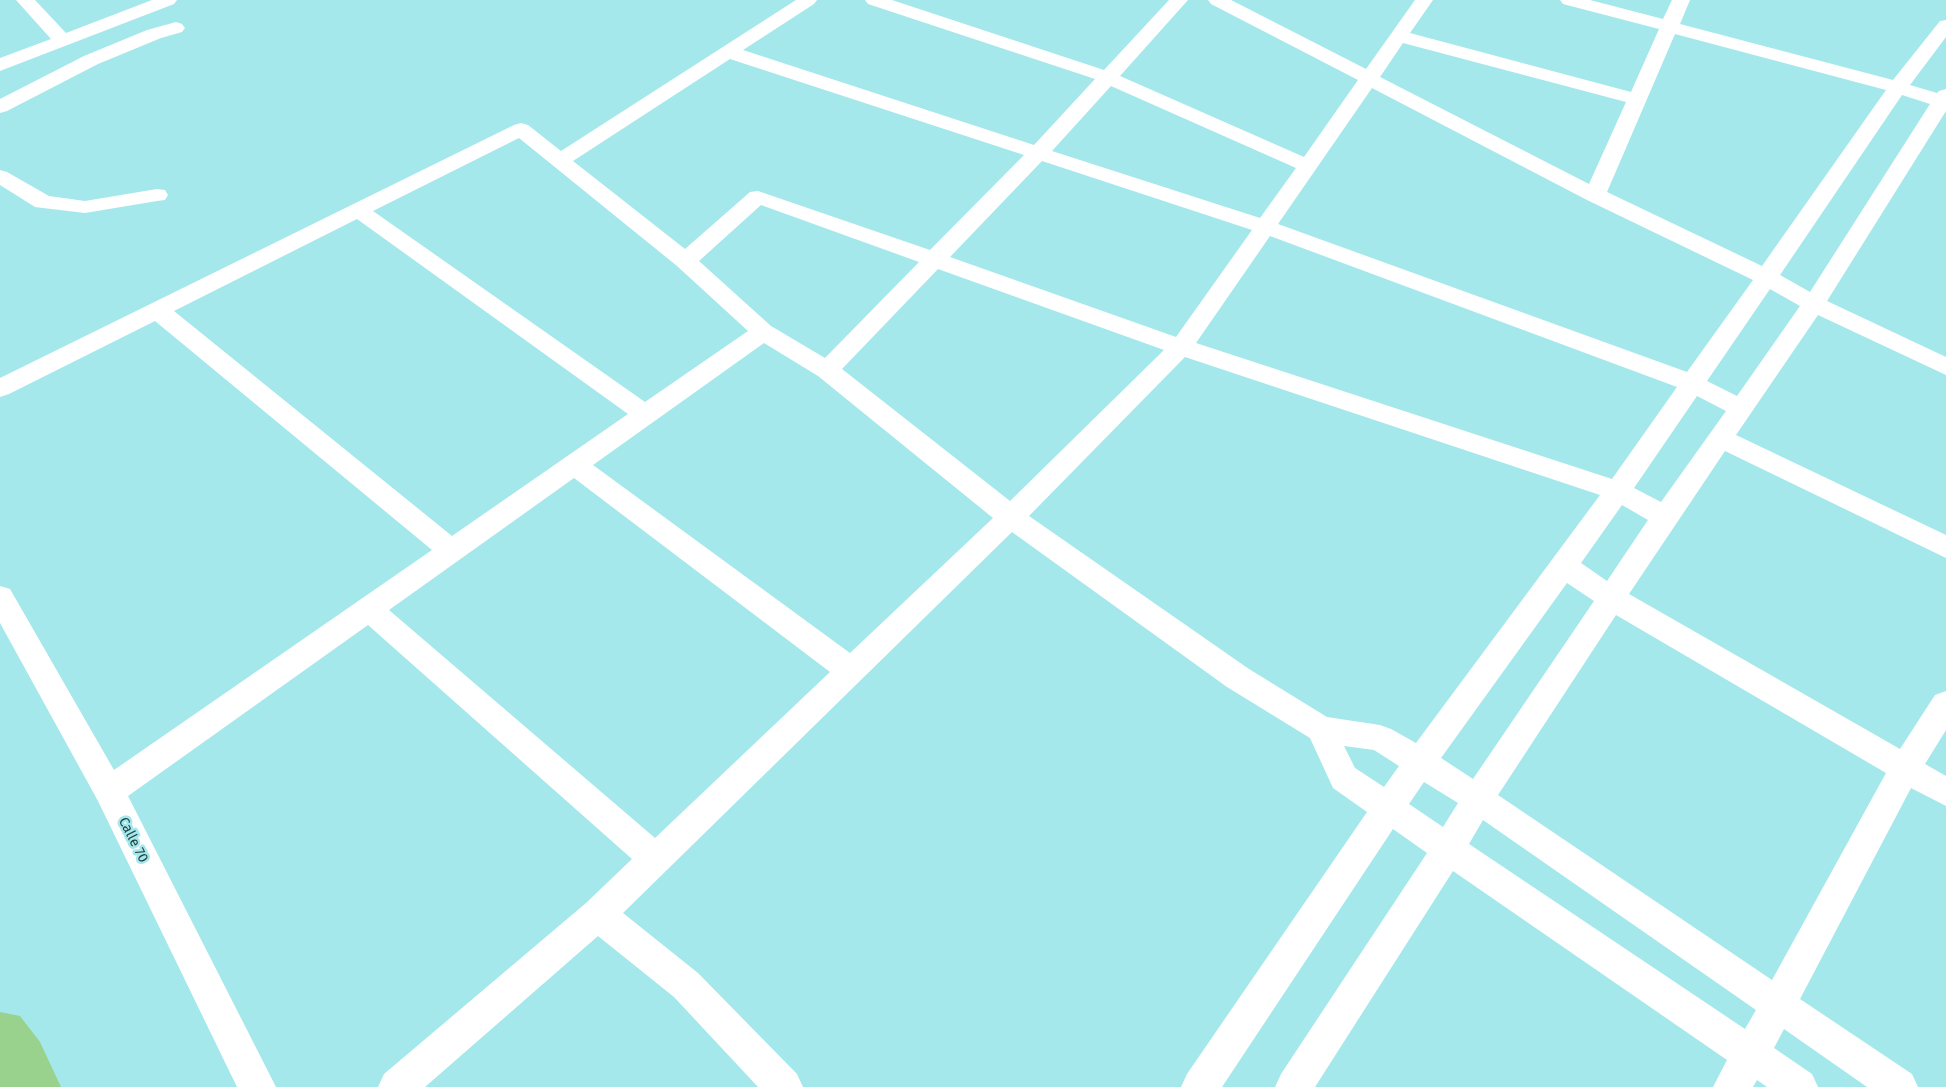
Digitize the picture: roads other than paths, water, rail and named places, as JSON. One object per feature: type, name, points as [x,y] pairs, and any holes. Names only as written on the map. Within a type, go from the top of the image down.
[{"type":"street","points":[[25,0],[63,41]]},
{"type":"street","points":[[0,65],[168,0]]},
{"type":"street","points":[[560,160],[808,0]]},
{"type":"street","points":[[874,0],[1107,77],[1308,166]]},
{"type":"street","points":[[827,370],[1038,153],[1179,0]]},
{"type":"street","points":[[1216,0],[1595,196],[1766,277],[1814,304],[1946,367]]},
{"type":"street","points":[[397,1087],[598,914],[1011,517],[1182,347],[1424,0]]},
{"type":"street","points":[[1294,1087],[1448,849],[1478,799],[1610,598],[1740,408],[1814,304],[1944,98],[1570,0]]},
{"type":"street","points":[[1595,196],[1636,99],[1671,25],[1680,0]]},
{"type":"street","points":[[1200,1087],[1420,762],[1618,491],[1898,87],[1946,25]]},
{"type":"street","points":[[0,108],[91,60],[154,34],[176,28]]},
{"type":"street","points":[[1398,36],[1636,99]]},
{"type":"street","points":[[729,52],[1265,227],[1692,383],[1740,408]]},
{"type":"street","points":[[0,388],[521,129],[685,261],[762,332],[827,370],[1011,517],[1238,678],[1321,729],[1380,738],[1420,762],[1478,799],[1899,1087]]},
{"type":"street","points":[[0,176],[43,202],[86,207],[157,195]]},
{"type":"street","points":[[685,261],[758,197],[934,261],[1182,347],[1618,491],[1665,517]]},
{"type":"street","points":[[358,210],[646,415]]},
{"type":"street","points":[[157,310],[452,551]]},
{"type":"street","points":[[109,791],[762,332]]},
{"type":"street","points":[[1720,438],[1946,547]]},
{"type":"street","points":[[575,465],[851,671]]},
{"type":"street","points":[[1563,566],[1610,598],[1906,767],[1946,792]]},
{"type":"street","name":"Calle 70","points":[[0,597],[109,791],[257,1087]]},
{"type":"street","points":[[368,608],[655,860]]},
{"type":"street","points":[[1732,1087],[1906,767],[1946,704]]},
{"type":"street","points":[[1321,729],[1344,778],[1752,1053],[1799,1087]]},
{"type":"street","points":[[598,914],[686,985],[784,1087]]}]
